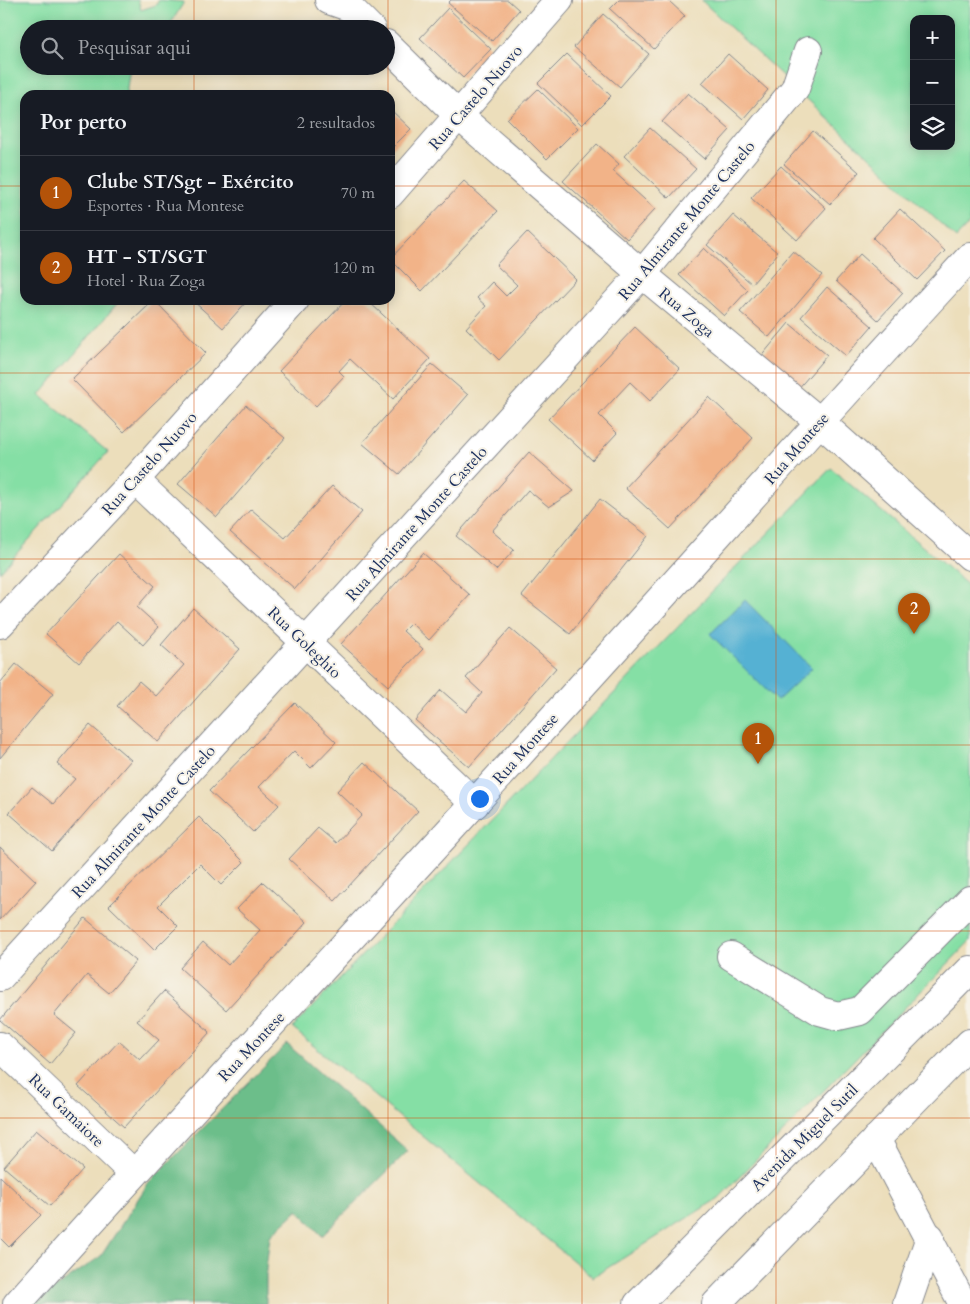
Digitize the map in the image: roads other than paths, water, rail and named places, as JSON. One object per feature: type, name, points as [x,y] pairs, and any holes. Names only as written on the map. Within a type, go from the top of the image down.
[{"type":"main road","name":"Rua Castelo Nuovo","points":[[395,188],[559,0]]},
{"type":"main road","points":[[344,2],[362,20]]},
{"type":"main road","name":"Rua Almirante Monte Castelo","points":[[0,977],[642,274],[795,88],[808,51]]},
{"type":"main road","name":"Rua Zoga","points":[[395,53],[459,116],[642,274],[819,421],[970,556]]},
{"type":"main road","name":"Rua Montese","points":[[17,1304],[134,1173],[475,804],[819,421],[970,257]]},
{"type":"main road","name":"Rua Castelo Nuovo","points":[[0,624],[135,480],[291,305]]},
{"type":"main road","name":"Rua Goleghio","points":[[135,480],[475,804]]},
{"type":"main road","points":[[731,956],[820,1011],[838,1016],[860,1010],[970,900]]},
{"type":"main road","name":"Avenida Miguel Sutil","points":[[638,1304],[970,970]]},
{"type":"main road","points":[[716,1304],[970,1042]]},
{"type":"main road","name":"Rua Gamaiore","points":[[0,1046],[134,1173]]},
{"type":"main road","points":[[876,1139],[930,1237],[963,1304]]},
{"type":"main road","points":[[907,1304],[930,1237]]},
{"type":"water","points":[[745,600],[812,668],[777,701],[710,634]]},
{"type":"place","name":"HT - ST/SGT","points":[[914,634]]},
{"type":"place","name":"Clube ST/Sgt - Exército","points":[[758,764]]}]
